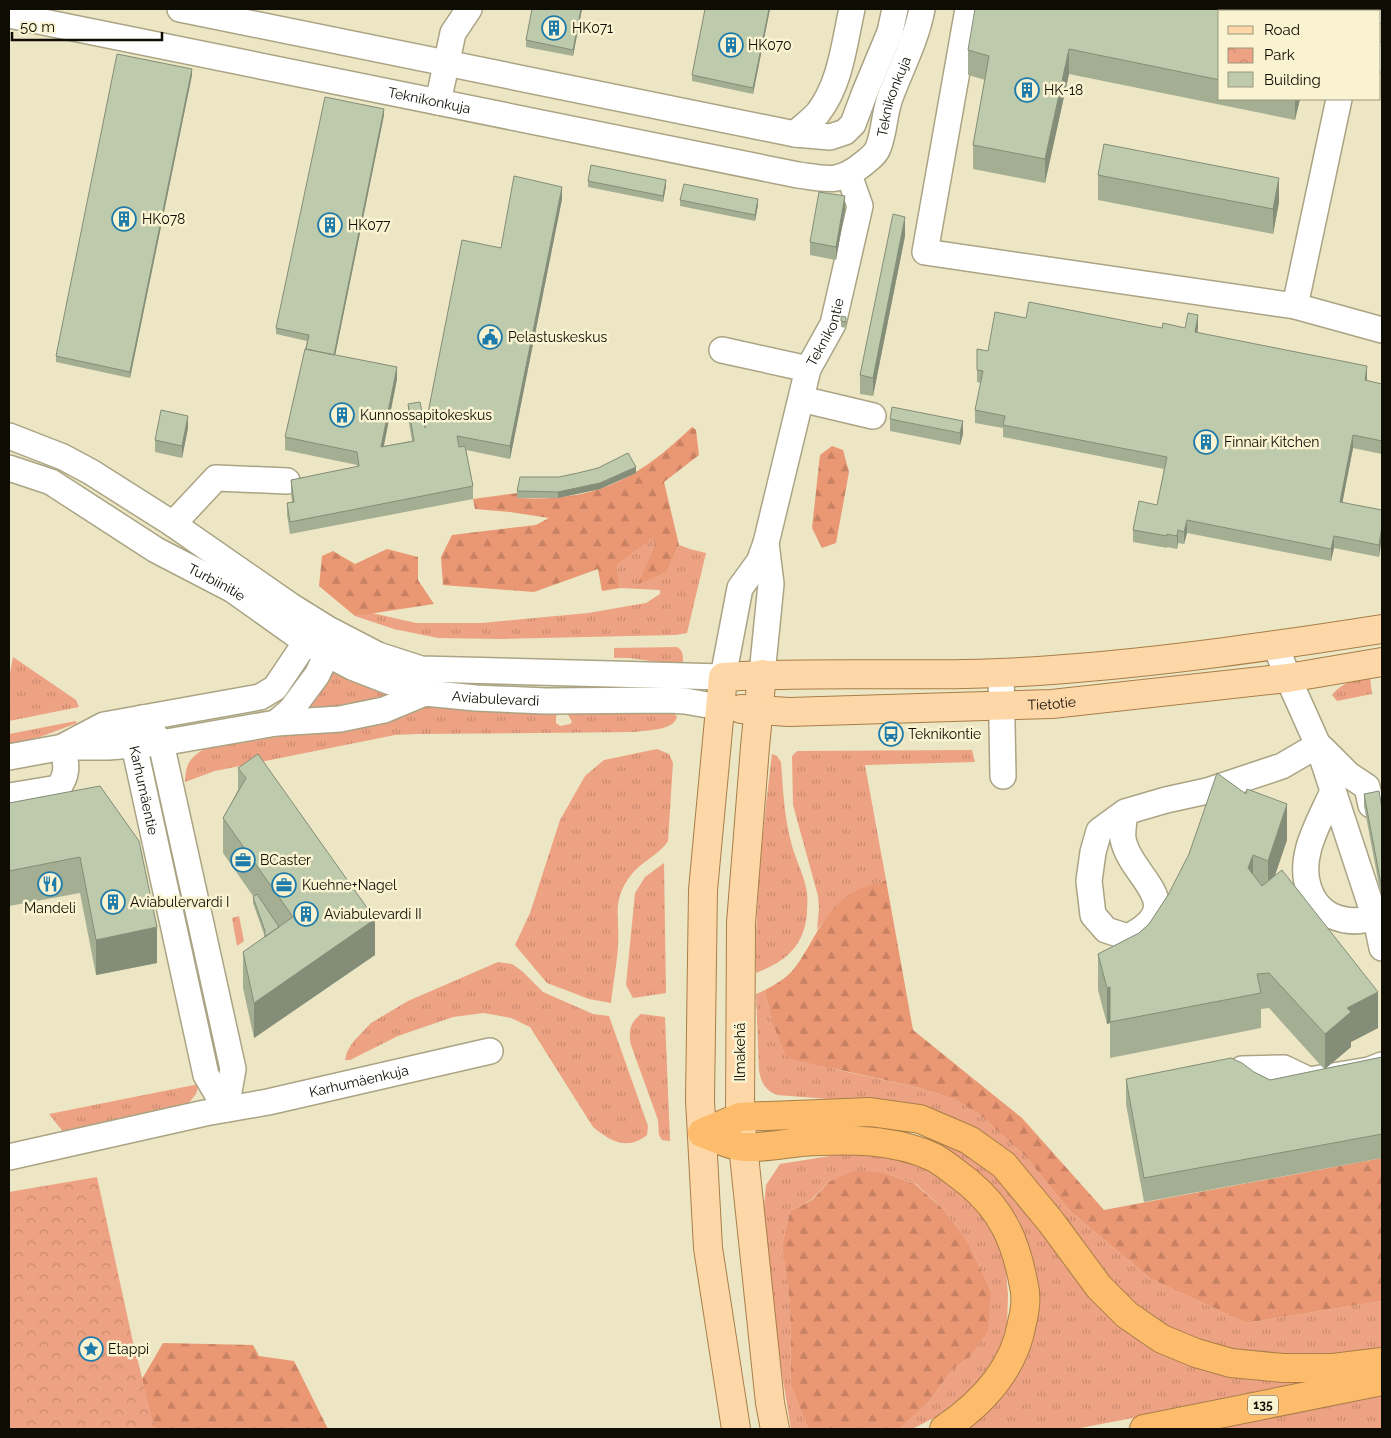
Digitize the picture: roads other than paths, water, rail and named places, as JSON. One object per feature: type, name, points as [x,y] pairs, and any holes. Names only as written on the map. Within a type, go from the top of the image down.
[{"type":"highway","points":[[702,1133],[740,1117],[870,1112],[920,1119],[969,1140],[1004,1165],[1051,1222],[1099,1287],[1127,1315],[1162,1339],[1196,1354],[1231,1364],[1283,1368],[1333,1368],[1382,1362]]},
{"type":"highway","points":[[702,1133],[743,1148],[808,1142],[857,1141],[912,1149],[935,1158],[950,1167],[983,1195],[998,1214],[1009,1234],[1019,1260],[1025,1291],[1025,1311],[1021,1331],[1003,1372],[986,1394],[967,1413],[944,1429]]},
{"type":"highway","name":"135","points":[[1144,1429],[1382,1381]]},
{"type":"main road","points":[[734,1420],[708,1248],[700,1100],[703,890],[723,677],[762,674],[893,675],[1051,670],[1276,646],[1382,629]]},
{"type":"main road","name":"Tietotie","points":[[719,707],[789,712],[1003,707],[1052,704],[1288,678],[1382,662]]},
{"type":"main road","name":"Ilmakehä","points":[[762,674],[741,923],[740,1117],[770,1403],[776,1429]]},
{"type":"street","points":[[180,9],[795,134],[830,137],[845,132],[853,124],[864,92],[890,32],[895,9]]},
{"type":"street","points":[[438,102],[453,33],[469,9]]},
{"type":"street","points":[[795,134],[817,114],[831,93],[839,69],[852,9]]},
{"type":"street","name":"Teknikonkuja","points":[[9,15],[798,175],[831,179],[849,175],[866,162],[878,149],[890,97],[915,37],[922,9]]},
{"type":"street","points":[[968,9],[925,252],[1295,306],[1382,330]]},
{"type":"street","points":[[1295,306],[1339,100]]},
{"type":"street","name":"Teknikontie","points":[[723,677],[740,588],[759,562],[766,543],[808,369],[833,324],[860,206],[849,175]]},
{"type":"street","points":[[722,350],[808,369]]},
{"type":"street","points":[[801,399],[873,416]]},
{"type":"street","name":"Turbiinitie","points":[[9,436],[63,457],[91,472],[173,524],[291,606],[328,629]]},
{"type":"street","name":"Turbiinitie","points":[[9,468],[51,482],[156,550],[233,590],[306,642],[327,654],[361,671],[425,693]]},
{"type":"street","points":[[173,524],[216,478],[287,481]]},
{"type":"street","name":"Teknikontie","points":[[762,674],[771,584],[766,543]]},
{"type":"street","points":[[276,723],[291,710],[317,675],[327,654],[328,629]]},
{"type":"street","name":"Aviabulevardi","points":[[64,747],[104,725],[260,697],[275,688],[306,642],[328,629],[378,655],[421,669],[723,677]]},
{"type":"street","points":[[1276,646],[1288,678],[1318,744],[1374,917],[1382,948]]},
{"type":"street","points":[[1001,672],[1003,776]]},
{"type":"street","name":"Aviabulevardi","points":[[9,757],[64,747],[108,748],[134,746],[276,723],[340,719],[384,710],[425,693],[476,698],[546,701],[670,700],[719,707]]},
{"type":"street","name":"Karhumäentie","points":[[142,718],[161,743],[233,1069],[226,1109]]},
{"type":"street","name":"Karhumäentie","points":[[142,718],[134,746],[206,1075],[226,1109]]},
{"type":"street","points":[[1318,744],[1349,775],[1368,787],[1371,805]]},
{"type":"street","points":[[1125,812],[1166,800],[1207,792],[1282,766],[1318,744]]},
{"type":"street","points":[[9,796],[58,788],[63,782],[67,771],[64,747]]},
{"type":"street","points":[[1334,791],[1314,834],[1305,863],[1305,878],[1311,896],[1322,911],[1342,920],[1364,921],[1374,917]]},
{"type":"street","name":"Karhumäenkuja","points":[[226,1109],[276,1100],[490,1051]]},
{"type":"street","points":[[1242,1069],[1284,1068],[1309,1080],[1369,1070],[1382,1065]]},
{"type":"street","points":[[9,1157],[226,1109]]},
{"type":"place","name":"HK071","points":[[554,28]]},
{"type":"place","name":"HK070","points":[[731,45]]},
{"type":"place","name":"HK-18","points":[[1027,90]]},
{"type":"place","name":"HK078","points":[[124,219]]},
{"type":"place","name":"HK077","points":[[330,225]]},
{"type":"place","name":"Pelastuskeskus","points":[[490,337]]},
{"type":"place","name":"Kunnossapitokeskus","points":[[342,415]]},
{"type":"place","name":"Finnair Kitchen","points":[[1206,442]]},
{"type":"place","name":"Teknikontie","points":[[891,734]]},
{"type":"place","name":"BCaster","points":[[243,860]]},
{"type":"place","name":"Mandeli","points":[[50,884]]},
{"type":"place","name":"Kuehne+Nagel","points":[[284,885]]},
{"type":"place","name":"Aviabulervardi I","points":[[113,902]]},
{"type":"place","name":"Aviabulevardi II","points":[[306,914]]},
{"type":"place","name":"Etappi","points":[[91,1349]]}]
